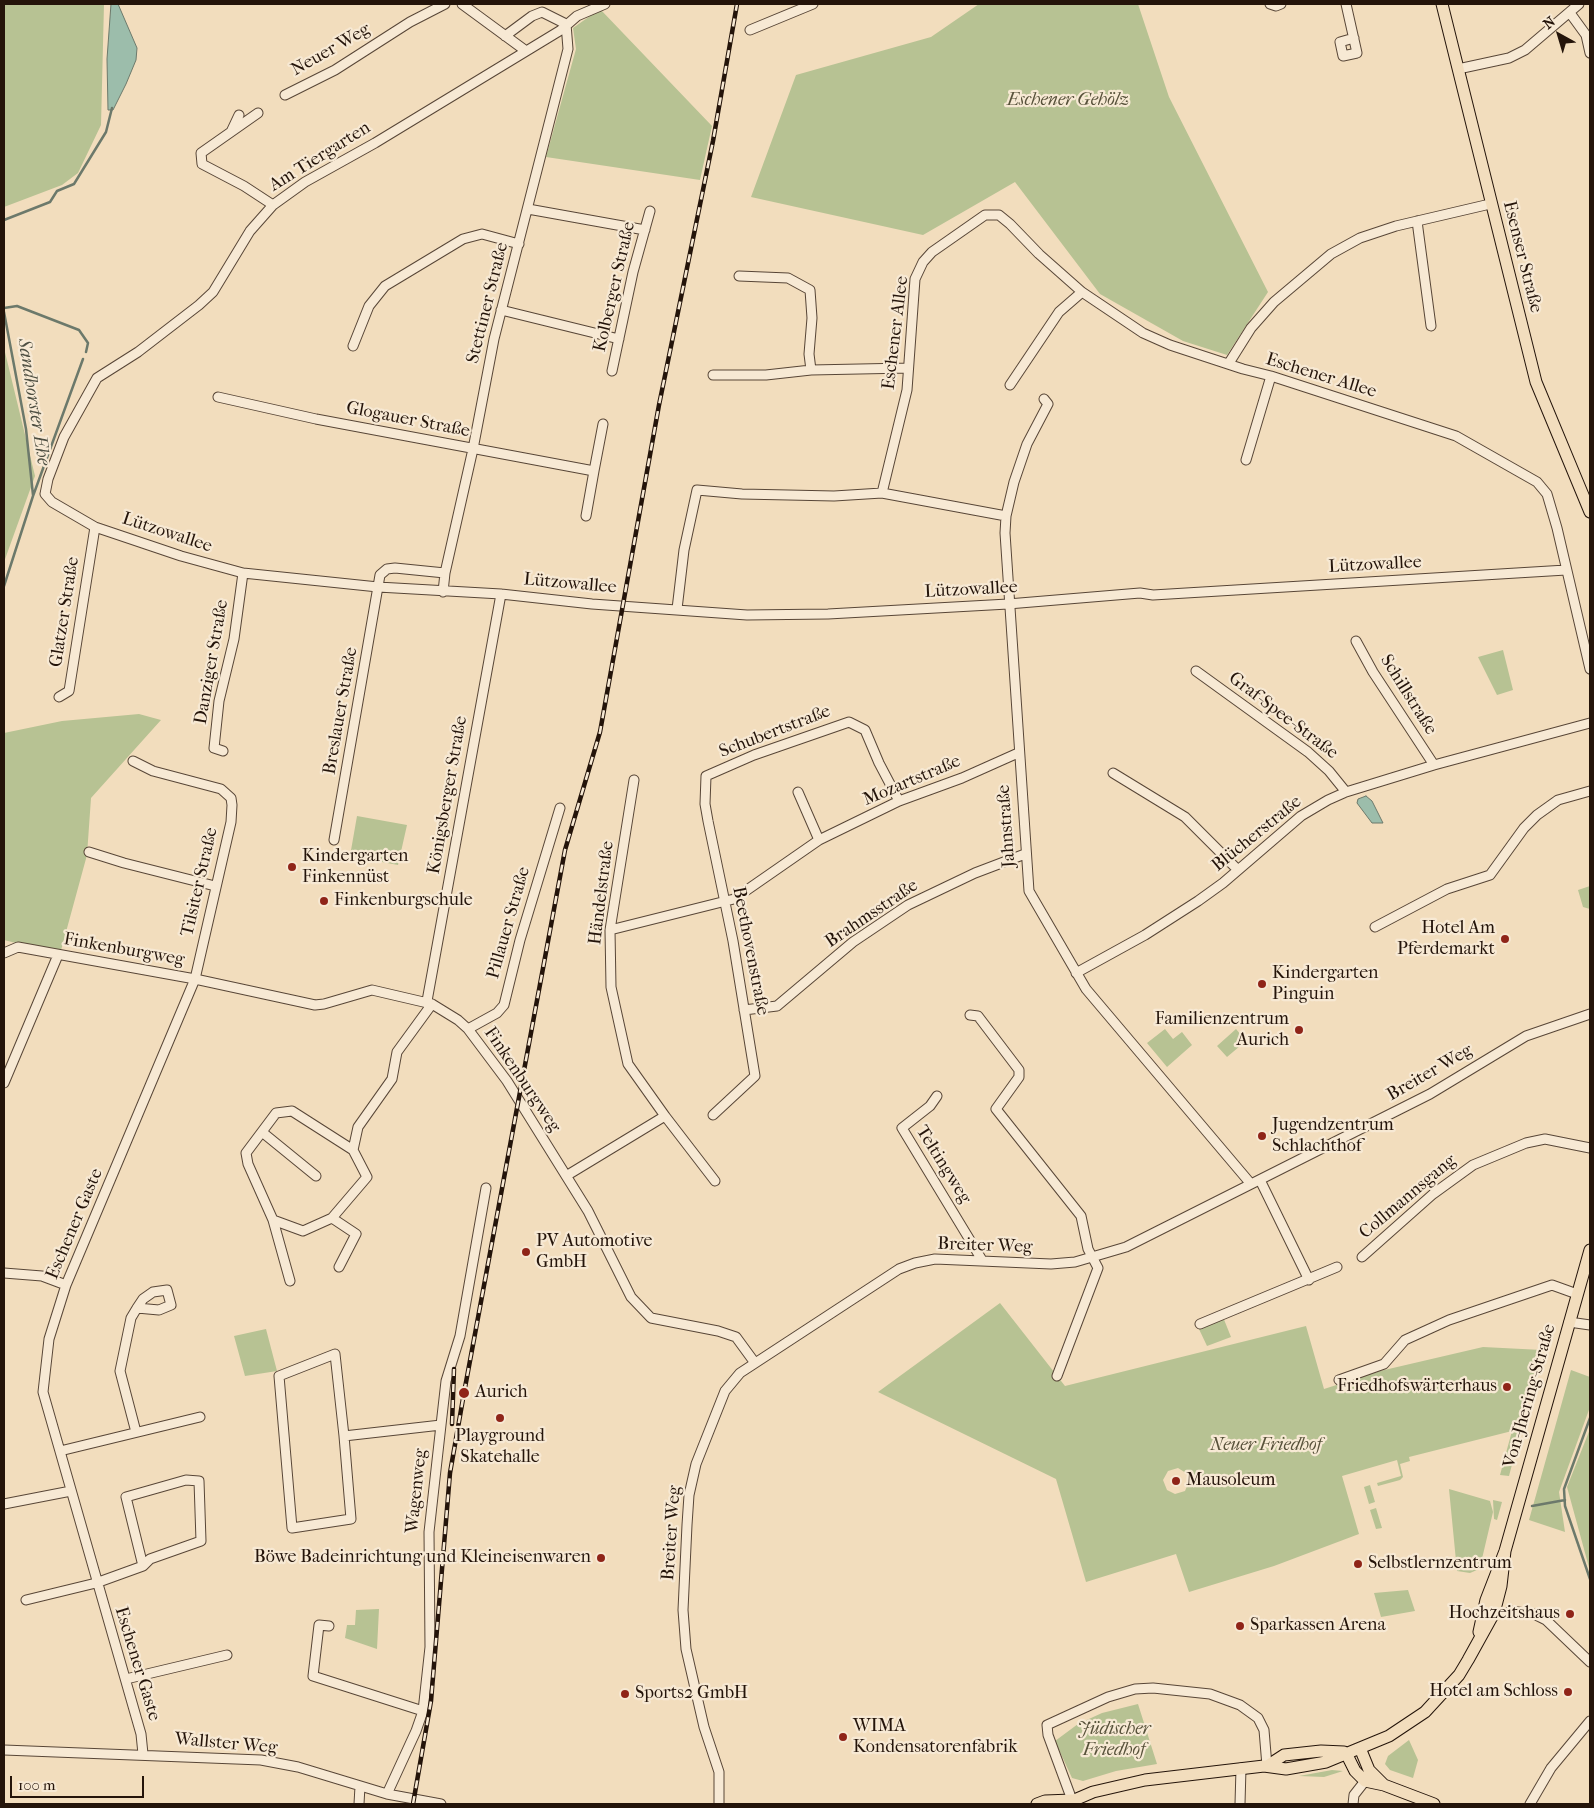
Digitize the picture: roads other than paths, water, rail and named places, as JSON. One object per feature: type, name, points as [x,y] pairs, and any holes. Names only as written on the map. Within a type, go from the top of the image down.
[{"type":"main road","name":"Esenser Straße","points":[[1442,4],[1490,204],[1536,382],[1590,512]]},
{"type":"main road","name":"Von-Jhering-Straße","points":[[1346,1753],[1389,1736],[1425,1712],[1459,1675],[1494,1613],[1501,1586],[1505,1551],[1590,1250]]},
{"type":"main road","points":[[1360,1748],[1369,1770],[1384,1785]]},
{"type":"main road","points":[[1036,1804],[1044,1801],[1069,1802],[1120,1784],[1267,1766],[1284,1755],[1321,1751],[1346,1753],[1355,1771],[1364,1781],[1384,1785],[1434,1804]]},
{"type":"street","name":"Neuer Weg","points":[[285,95],[336,70],[410,22],[445,4]]},
{"type":"street","points":[[462,4],[526,51]]},
{"type":"street","name":"Am Tiergarten","points":[[45,494],[64,437],[96,378],[138,352],[213,292],[250,231],[274,205],[305,182],[375,143],[561,30],[566,24],[590,9],[605,4]]},
{"type":"street","points":[[750,30],[813,4]]},
{"type":"street","points":[[1270,4],[1276,6],[1281,4]]},
{"type":"street","points":[[1346,4],[1354,38]]},
{"type":"street","points":[[1458,69],[1509,58],[1525,50],[1579,4]]},
{"type":"street","points":[[505,36],[532,16],[542,12],[566,24]]},
{"type":"street","points":[[1570,13],[1586,36],[1590,53]]},
{"type":"street","name":"Stettiner Straße","points":[[443,592],[445,573],[473,449],[501,310],[568,48],[566,24]]},
{"type":"street","points":[[258,113],[201,153],[202,164],[274,205]]},
{"type":"street","points":[[230,132],[238,115]]},
{"type":"street","points":[[1229,363],[1251,328],[1274,302],[1331,254],[1360,238],[1417,221],[1490,204]]},
{"type":"street","points":[[528,209],[644,230]]},
{"type":"street","name":"Kolberger Straße","points":[[612,371],[650,211]]},
{"type":"street","name":"Eschener Allee","points":[[882,493],[906,390],[915,279],[923,262],[932,252],[985,215],[999,216],[1010,224],[1038,254],[1082,292],[1143,333],[1170,345],[1456,436],[1531,477],[1547,494],[1566,570]]},
{"type":"street","points":[[1417,221],[1431,326]]},
{"type":"street","points":[[353,346],[369,306],[385,286],[463,239],[482,234],[519,244]]},
{"type":"street","points":[[739,276],[788,278],[810,290],[812,318],[809,354],[811,370]]},
{"type":"street","points":[[1010,384],[1059,312],[1082,292]]},
{"type":"street","points":[[501,310],[619,339]]},
{"type":"street","points":[[713,375],[766,375],[811,370],[908,368]]},
{"type":"street","points":[[1246,460],[1272,376]]},
{"type":"street","name":"Glogauer Straße","points":[[218,397],[473,449],[594,471]]},
{"type":"street","name":"Jahnstraße","points":[[1044,399],[1048,404],[1028,444],[1014,482],[1006,516],[1005,533],[1025,854],[1031,898],[1076,973],[1103,1010],[1251,1184]]},
{"type":"street","points":[[586,516],[602,424]]},
{"type":"street","points":[[677,609],[684,550],[697,490],[742,494],[834,496],[882,493],[1006,516]]},
{"type":"street","name":"Lützowallee","points":[[45,494],[52,502],[95,527],[181,556],[243,573],[378,587],[501,594],[592,604],[784,616],[1008,604],[1140,593],[1153,595],[1566,570]]},
{"type":"street","name":"Glatzer Straße","points":[[60,697],[69,691],[95,527]]},
{"type":"street","points":[[378,587],[380,575],[387,569],[445,573]]},
{"type":"street","points":[[1566,570],[1590,669]]},
{"type":"street","name":"Danziger Straße","points":[[223,751],[214,748],[219,701],[234,639],[243,573]]},
{"type":"street","name":"Breslauer Straße","points":[[334,840],[378,587]]},
{"type":"street","name":"Königsberger Straße","points":[[429,1003],[501,594]]},
{"type":"street","name":"Schillstraße","points":[[1356,641],[1373,672],[1434,765]]},
{"type":"street","name":"Graf-Spee-Straße","points":[[1196,671],[1308,752],[1324,766],[1346,792]]},
{"type":"street","name":"Schubertstraße","points":[[706,776],[754,755],[850,722],[865,730],[879,764],[899,800]]},
{"type":"street","name":"Blücherstraße","points":[[1076,973],[1145,935],[1198,901],[1238,870],[1301,816],[1346,792],[1434,765],[1590,723]]},
{"type":"street","name":"Mozartstraße","points":[[610,930],[734,900],[819,840],[899,800],[962,778],[1018,753]]},
{"type":"street","name":"Tilsiter Straße","points":[[132,761],[152,771],[214,786],[227,792],[231,798],[230,822],[195,979]]},
{"type":"street","points":[[1112,773],[1185,817],[1238,870]]},
{"type":"street","name":"Beethovenstraße","points":[[706,776],[705,804],[733,941],[755,1076],[713,1115]]},
{"type":"street","name":"Händelstraße","points":[[634,780],[610,930],[611,986],[628,1064],[715,1181]]},
{"type":"street","points":[[1375,927],[1446,889],[1490,875],[1524,828],[1537,815],[1558,800],[1590,790]]},
{"type":"street","points":[[798,792],[819,840]]},
{"type":"street","name":"Pillauer Straße","points":[[468,1029],[497,1013],[504,1005],[520,940],[560,808]]},
{"type":"street","points":[[89,852],[124,863],[216,886]]},
{"type":"street","name":"Brahmsstraße","points":[[744,1010],[777,1006],[853,942],[908,905],[975,873],[1025,854]]},
{"type":"street","name":"Finkenburgweg","points":[[4,953],[18,947],[195,979],[315,1005],[372,990],[429,1003],[458,1020],[468,1029],[507,1081],[518,1102],[588,1211],[631,1297],[651,1318],[718,1331],[736,1337],[755,1363]]},
{"type":"street","points":[[4,1083],[58,955]]},
{"type":"street","name":"Eschener Gaste","points":[[143,1754],[141,1734],[126,1679],[96,1583],[43,1392],[49,1339],[66,1286],[195,979]]},
{"type":"street","points":[[354,1150],[358,1127],[392,1079],[397,1052],[429,1003]]},
{"type":"street","name":"Breiter Weg","points":[[719,1804],[719,1772],[704,1727],[686,1649],[684,1610],[686,1525],[689,1495],[696,1464],[725,1391],[740,1374],[899,1270],[934,1259],[1051,1264],[1094,1258],[1126,1248],[1430,1094],[1526,1036],[1590,1014]]},
{"type":"street","points":[[970,1015],[978,1016],[1019,1070],[1019,1077],[996,1108],[1081,1216],[1088,1249],[1098,1268],[1058,1376]]},
{"type":"street","name":"Teltingweg","points":[[937,1096],[930,1106],[902,1128],[982,1260]]},
{"type":"street","points":[[273,1220],[303,1231],[332,1218],[367,1177],[354,1150],[292,1111],[276,1113],[246,1153],[248,1164],[273,1220],[290,1281]]},
{"type":"street","points":[[566,1176],[665,1116]]},
{"type":"street","points":[[262,1132],[316,1176]]},
{"type":"street","name":"Collmannsgang","points":[[1362,1257],[1426,1199],[1473,1165],[1526,1143],[1545,1139],[1590,1148]]},
{"type":"street","points":[[1260,1180],[1309,1280]]},
{"type":"street","name":"Wagenweg","points":[[387,1794],[416,1731],[423,1711],[430,1648],[428,1532],[446,1381],[460,1336],[486,1188]]},
{"type":"street","points":[[332,1218],[356,1234],[339,1266]]},
{"type":"street","points":[[1200,1324],[1337,1267]]},
{"type":"street","points":[[4,1272],[42,1276],[66,1286]]},
{"type":"street","points":[[1339,1380],[1384,1364],[1404,1340],[1449,1320],[1552,1285],[1577,1294]]},
{"type":"street","points":[[136,1432],[120,1371],[131,1318],[137,1308]]},
{"type":"street","points":[[1569,1322],[1590,1325]]},
{"type":"street","points":[[335,1354],[344,1436],[351,1520],[292,1528],[279,1376],[335,1354]]},
{"type":"street","points":[[60,1451],[200,1416]]},
{"type":"street","points":[[344,1436],[441,1425]]},
{"type":"street","points":[[26,1600],[96,1583],[143,1566],[150,1559],[201,1541],[199,1481],[186,1480],[126,1496],[143,1566]]},
{"type":"street","points":[[4,1504],[71,1491]]},
{"type":"street","points":[[1510,1611],[1534,1614],[1546,1620],[1590,1662]]},
{"type":"street","points":[[329,1626],[319,1625],[313,1676],[423,1711]]},
{"type":"street","points":[[126,1679],[227,1655]]},
{"type":"street","points":[[1069,1802],[1048,1735],[1047,1725],[1108,1697],[1135,1689],[1153,1688],[1210,1694],[1240,1705],[1258,1718],[1264,1730],[1267,1766]]},
{"type":"street","points":[[1530,1804],[1551,1768],[1590,1721]]},
{"type":"street","name":"Wallster Weg","points":[[4,1750],[261,1760],[298,1767],[387,1794],[441,1804]]},
{"type":"street","points":[[1240,1804],[1241,1768]]},
{"type":"street","points":[[1353,1804],[1354,1795],[1364,1781]]},
{"type":"street","points":[[1536,1804],[1542,1784]]},
{"type":"street","points":[[359,1804],[360,1786]]},
{"type":"waterway","name":"Sandhorster Ehe","points":[[4,220],[50,202],[57,191],[74,184],[106,132],[112,108]]},
{"type":"waterway","name":"Sandhorster Ehe","points":[[4,308],[17,306],[79,330],[88,343],[86,352]]},
{"type":"waterway","name":"Sandhorster Ehe","points":[[4,312],[26,429],[33,495]]},
{"type":"waterway","name":"Sandhorster Ehe","points":[[4,586],[33,496],[83,359]]},
{"type":"waterway","points":[[1590,1418],[1564,1489],[1565,1506],[1590,1579]]},
{"type":"waterway","points":[[1532,1506],[1565,1500]]},
{"type":"railway","points":[[413,1804],[431,1701],[450,1473],[464,1393],[565,850],[600,732],[659,405],[713,141],[737,4]]},
{"type":"railway","points":[[452,1424],[454,1369]]},
{"type":"place","name":"Kindergarten Finkennüst","points":[[292,867]]},
{"type":"place","name":"Finkenburgschule","points":[[324,901]]},
{"type":"place","name":"Hotel Am Pferdemarkt","points":[[1505,939]]},
{"type":"place","name":"Kindergarten Pinguin","points":[[1262,984]]},
{"type":"place","name":"Familienzentrum Aurich","points":[[1299,1030]]},
{"type":"place","name":"Jugendzentrum Schlachthof","points":[[1262,1136]]},
{"type":"place","name":"PV Automotive GmbH","points":[[526,1252]]},
{"type":"place","name":"Friedhofswärterhaus","points":[[1507,1387]]},
{"type":"place","name":"Aurich","points":[[464,1393]]},
{"type":"place","name":"Playground Skatehalle","points":[[500,1418]]},
{"type":"place","name":"Mausoleum","points":[[1176,1481]]},
{"type":"place","name":"Böwe Badeinrichtung und Kleineisenwaren","points":[[601,1558]]},
{"type":"place","name":"Selbstlernzentrum","points":[[1358,1564]]},
{"type":"place","name":"Hochzeitshaus","points":[[1570,1614]]},
{"type":"place","name":"Sparkassen Arena","points":[[1240,1626]]},
{"type":"place","name":"Hotel am Schloss","points":[[1568,1692]]},
{"type":"place","name":"Sports2 GmbH","points":[[625,1694]]},
{"type":"place","name":"WIMA Kondensatorenfabrik","points":[[843,1737]]},
{"type":"park label","name":"Eschener Gehölz","points":[[1068,101]]},
{"type":"park label","name":"Neuer Friedhof","points":[[1266,1446]]},
{"type":"park label","name":"Jüdischer Friedhof","points":[[1114,1740]]}]
